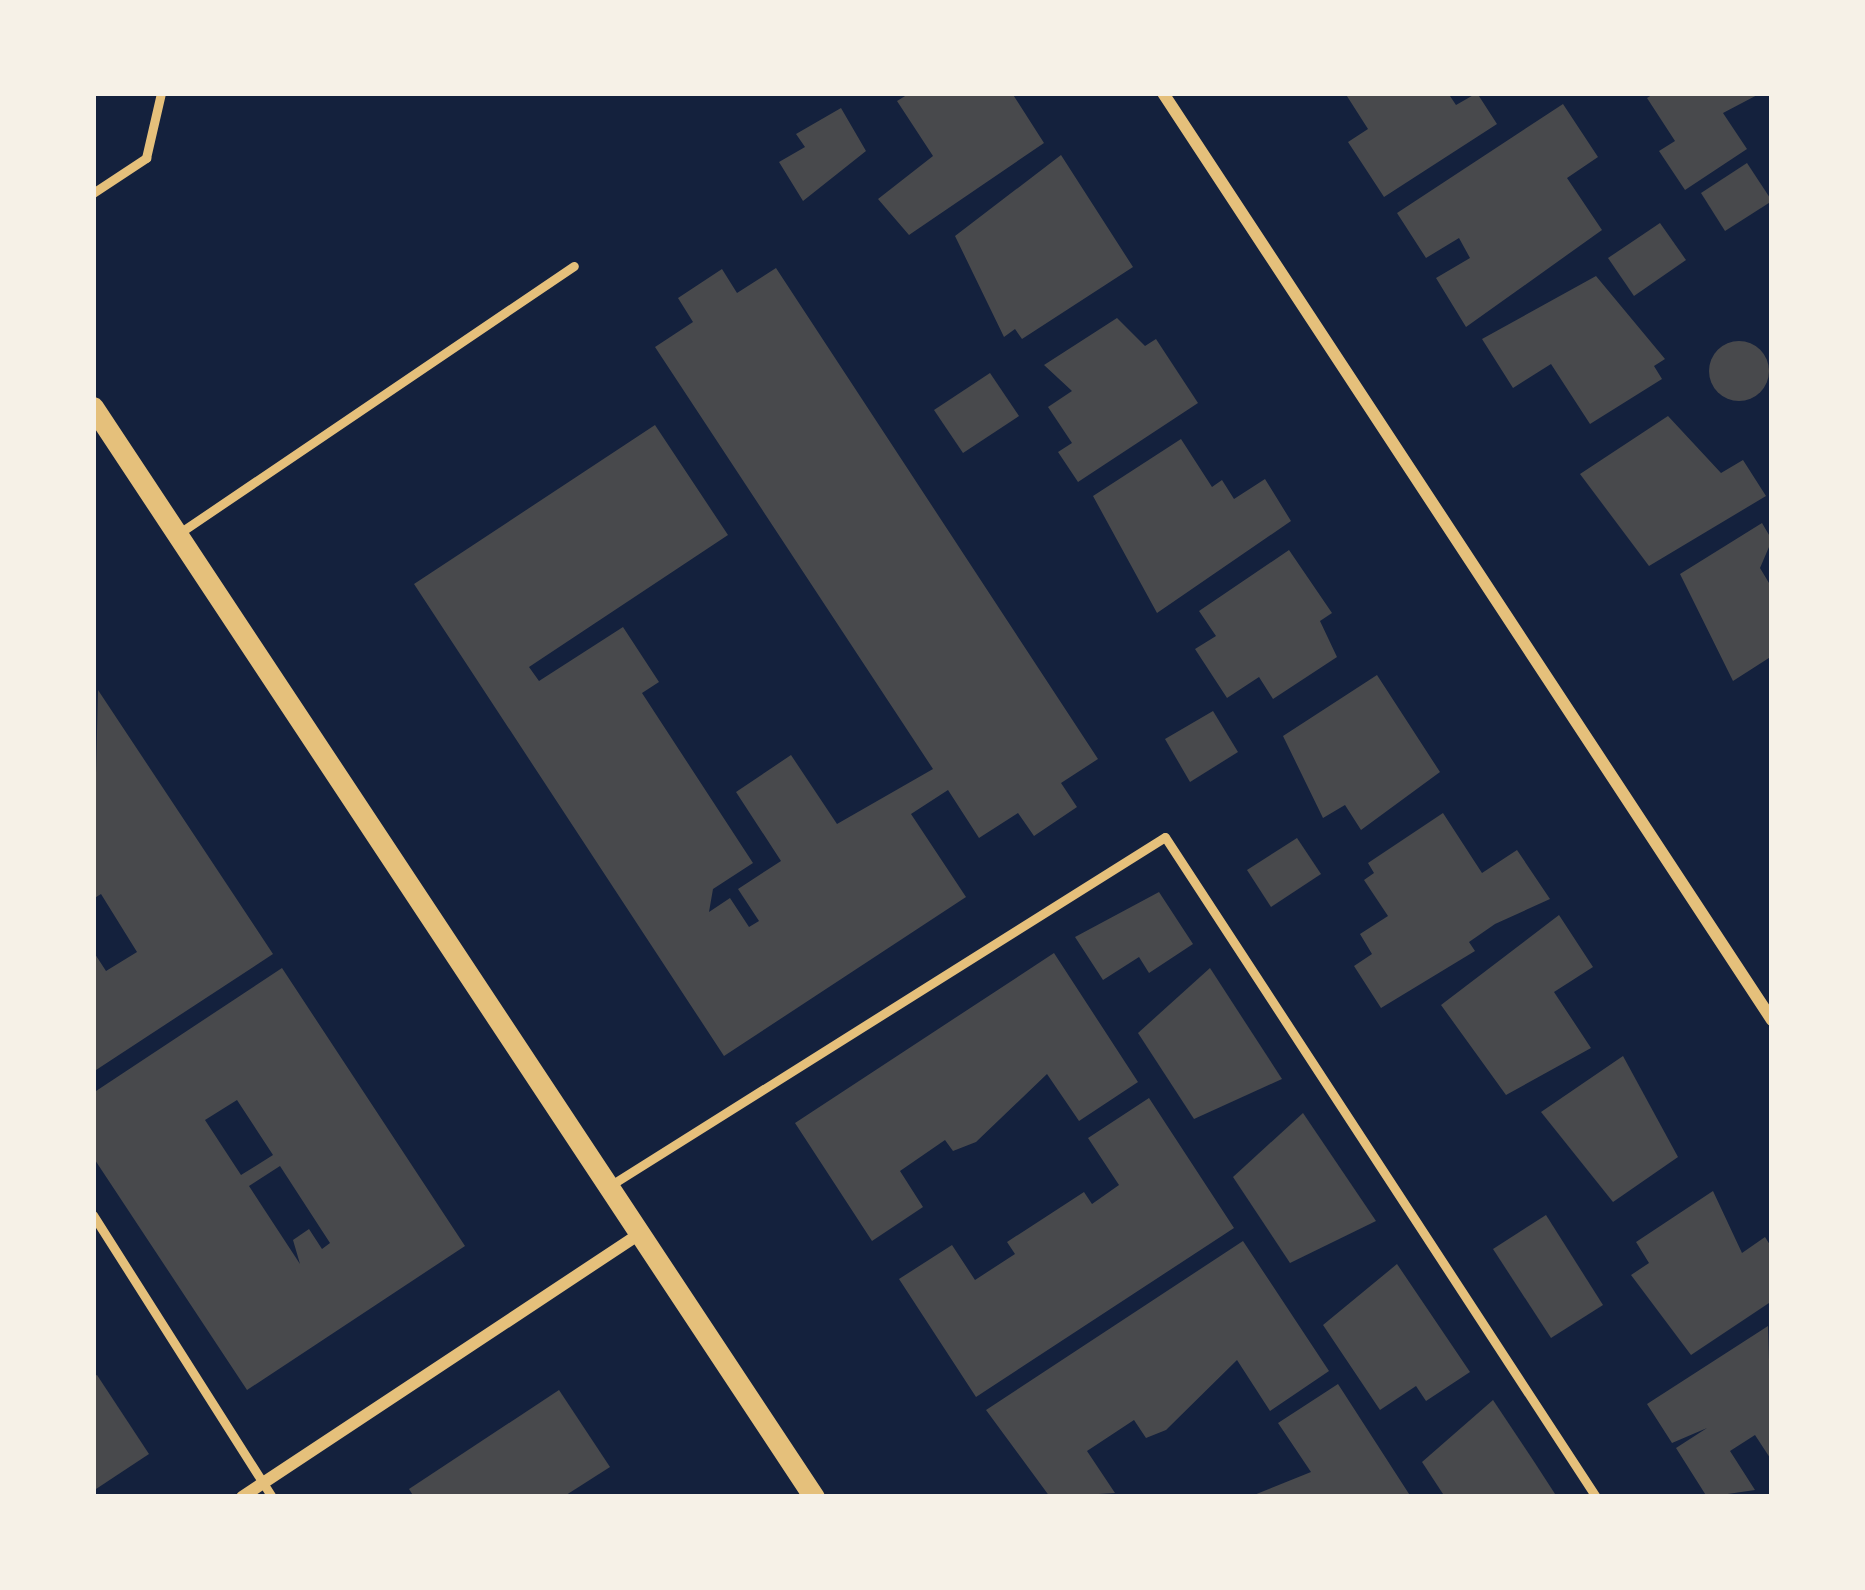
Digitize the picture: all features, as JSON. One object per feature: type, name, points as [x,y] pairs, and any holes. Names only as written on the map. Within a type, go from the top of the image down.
[{"type":"street","points":[[1163,93],[1772,1020]]},
{"type":"street","points":[[93,407],[814,1497]]},
{"type":"street","points":[[242,1497],[640,1234]]},
{"type":"lane","points":[[93,194],[146,158],[161,93]]},
{"type":"lane","points":[[178,534],[574,266]]},
{"type":"lane","points":[[611,1185],[1166,837],[1596,1497]]},
{"type":"lane","points":[[93,1215],[272,1497]]},
{"type":"building","points":[[910,93],[1012,93],[1044,143],[909,235],[878,199],[933,156],[897,101]]},
{"type":"building","points":[[1345,93],[1448,93],[1456,105],[1477,93],[1497,124],[1384,197],[1348,142],[1368,129]]},
{"type":"building","points":[[1655,93],[1761,93],[1723,113],[1747,149],[1685,190],[1659,151],[1675,141],[1647,98]]},
{"type":"building","points":[[1563,104],[1598,157],[1567,178],[1602,230],[1466,327],[1436,278],[1470,258],[1459,238],[1426,258],[1397,213]]},
{"type":"building","points":[[841,108],[866,151],[803,201],[779,162],[805,147],[796,134]]},
{"type":"building","points":[[1061,155],[1133,267],[1022,339],[1015,329],[1004,337],[955,236]]},
{"type":"building","points":[[1747,163],[1772,201],[1725,231],[1701,193]]},
{"type":"building","points":[[1660,223],[1686,260],[1634,296],[1608,258]]},
{"type":"building","points":[[776,268],[1098,759],[1061,783],[1077,807],[1034,836],[1018,813],[979,838],[948,790],[911,814],[966,897],[724,1056],[414,584],[655,425],[728,535],[529,667],[539,681],[623,627],[659,682],[642,693],[753,863],[713,889],[709,912],[730,898],[749,927],[759,921],[738,889],[781,861],[736,792],[791,755],[837,824],[933,769],[655,347],[693,322],[678,298],[722,269],[737,293]]},
{"type":"building","points":[[1596,276],[1665,359],[1654,366],[1662,379],[1590,424],[1551,364],[1513,388],[1482,339]]},
{"type":"building","points":[[1117,318],[1145,346],[1156,339],[1198,403],[1078,482],[1058,452],[1072,443],[1048,407],[1072,391],[1044,365]]},
{"type":"building","points":[[1739,341],[1760,350],[1769,371],[1760,392],[1739,401],[1718,392],[1709,371],[1718,350]]},
{"type":"building","points":[[990,373],[1019,416],[963,453],[934,410]]},
{"type":"building","points":[[1668,416],[1721,473],[1743,460],[1766,496],[1649,566],[1580,474]]},
{"type":"building","points":[[1181,439],[1212,487],[1222,480],[1234,499],[1265,479],[1291,521],[1157,613],[1093,496]]},
{"type":"building","points":[[1762,523],[1772,540],[1760,568],[1772,588],[1772,656],[1733,681],[1680,574]]},
{"type":"building","points":[[1289,550],[1332,613],[1320,621],[1337,657],[1273,699],[1259,677],[1227,698],[1195,649],[1216,636],[1199,611]]},
{"type":"building","points":[[1377,675],[1440,772],[1361,830],[1345,805],[1323,818],[1283,736]]},
{"type":"building","points":[[98,690],[273,954],[93,1072],[93,951],[106,971],[137,952],[101,894],[93,899]]},
{"type":"building","points":[[1213,711],[1238,752],[1190,782],[1165,739]]},
{"type":"building","points":[[1443,813],[1482,873],[1517,850],[1550,899],[1495,924],[1469,942],[1475,951],[1381,1008],[1354,966],[1372,954],[1360,934],[1388,916],[1364,880],[1374,873],[1368,863]]},
{"type":"building","points":[[1297,838],[1321,874],[1271,907],[1247,870]]},
{"type":"building","points":[[1159,892],[1193,944],[1149,973],[1139,957],[1103,980],[1075,937]]},
{"type":"building","points":[[1559,915],[1593,967],[1554,992],[1591,1048],[1506,1095],[1441,1005]]},
{"type":"building","points":[[1054,953],[1138,1082],[1079,1121],[1047,1074],[976,1142],[953,1151],[945,1140],[900,1171],[923,1207],[872,1241],[795,1123]]},
{"type":"building","points":[[282,968],[465,1246],[247,1390],[93,1157],[93,1093]],"holes":[[[237,1100],[273,1155],[241,1175],[205,1120]],[[280,1166],[330,1243],[322,1249],[309,1229],[293,1240],[300,1264],[249,1186]]]},
{"type":"building","points":[[1210,968],[1282,1079],[1194,1119],[1138,1033]]},
{"type":"building","points":[[1623,1056],[1678,1157],[1613,1202],[1541,1112]]},
{"type":"building","points":[[1149,1098],[1234,1228],[976,1397],[899,1279],[952,1245],[975,1280],[1015,1254],[1007,1242],[1084,1192],[1092,1204],[1119,1185],[1088,1138]]},
{"type":"building","points":[[1303,1113],[1376,1221],[1290,1263],[1233,1177]]},
{"type":"building","points":[[1713,1191],[1742,1253],[1765,1237],[1772,1248],[1772,1301],[1691,1355],[1631,1275],[1649,1263],[1636,1242]]},
{"type":"building","points":[[1546,1215],[1603,1305],[1551,1338],[1493,1249]]},
{"type":"building","points":[[1243,1241],[1329,1371],[1270,1411],[1237,1360],[1166,1430],[1146,1438],[1134,1420],[1087,1451],[1115,1493],[1050,1497],[986,1410]]},
{"type":"building","points":[[1397,1264],[1470,1372],[1426,1401],[1416,1386],[1380,1410],[1323,1325]]},
{"type":"building","points":[[1768,1326],[1772,1461],[1755,1435],[1730,1451],[1755,1490],[1707,1497],[1676,1448],[1707,1428],[1672,1443],[1647,1404]]},
{"type":"building","points":[[97,1375],[149,1454],[93,1491],[93,1377]]},
{"type":"building","points":[[1338,1384],[1411,1497],[1249,1497],[1311,1472],[1278,1423]]},
{"type":"building","points":[[559,1390],[610,1467],[563,1497],[414,1497],[409,1489]]},
{"type":"building","points":[[1493,1400],[1557,1497],[1445,1497],[1422,1462]]}]
